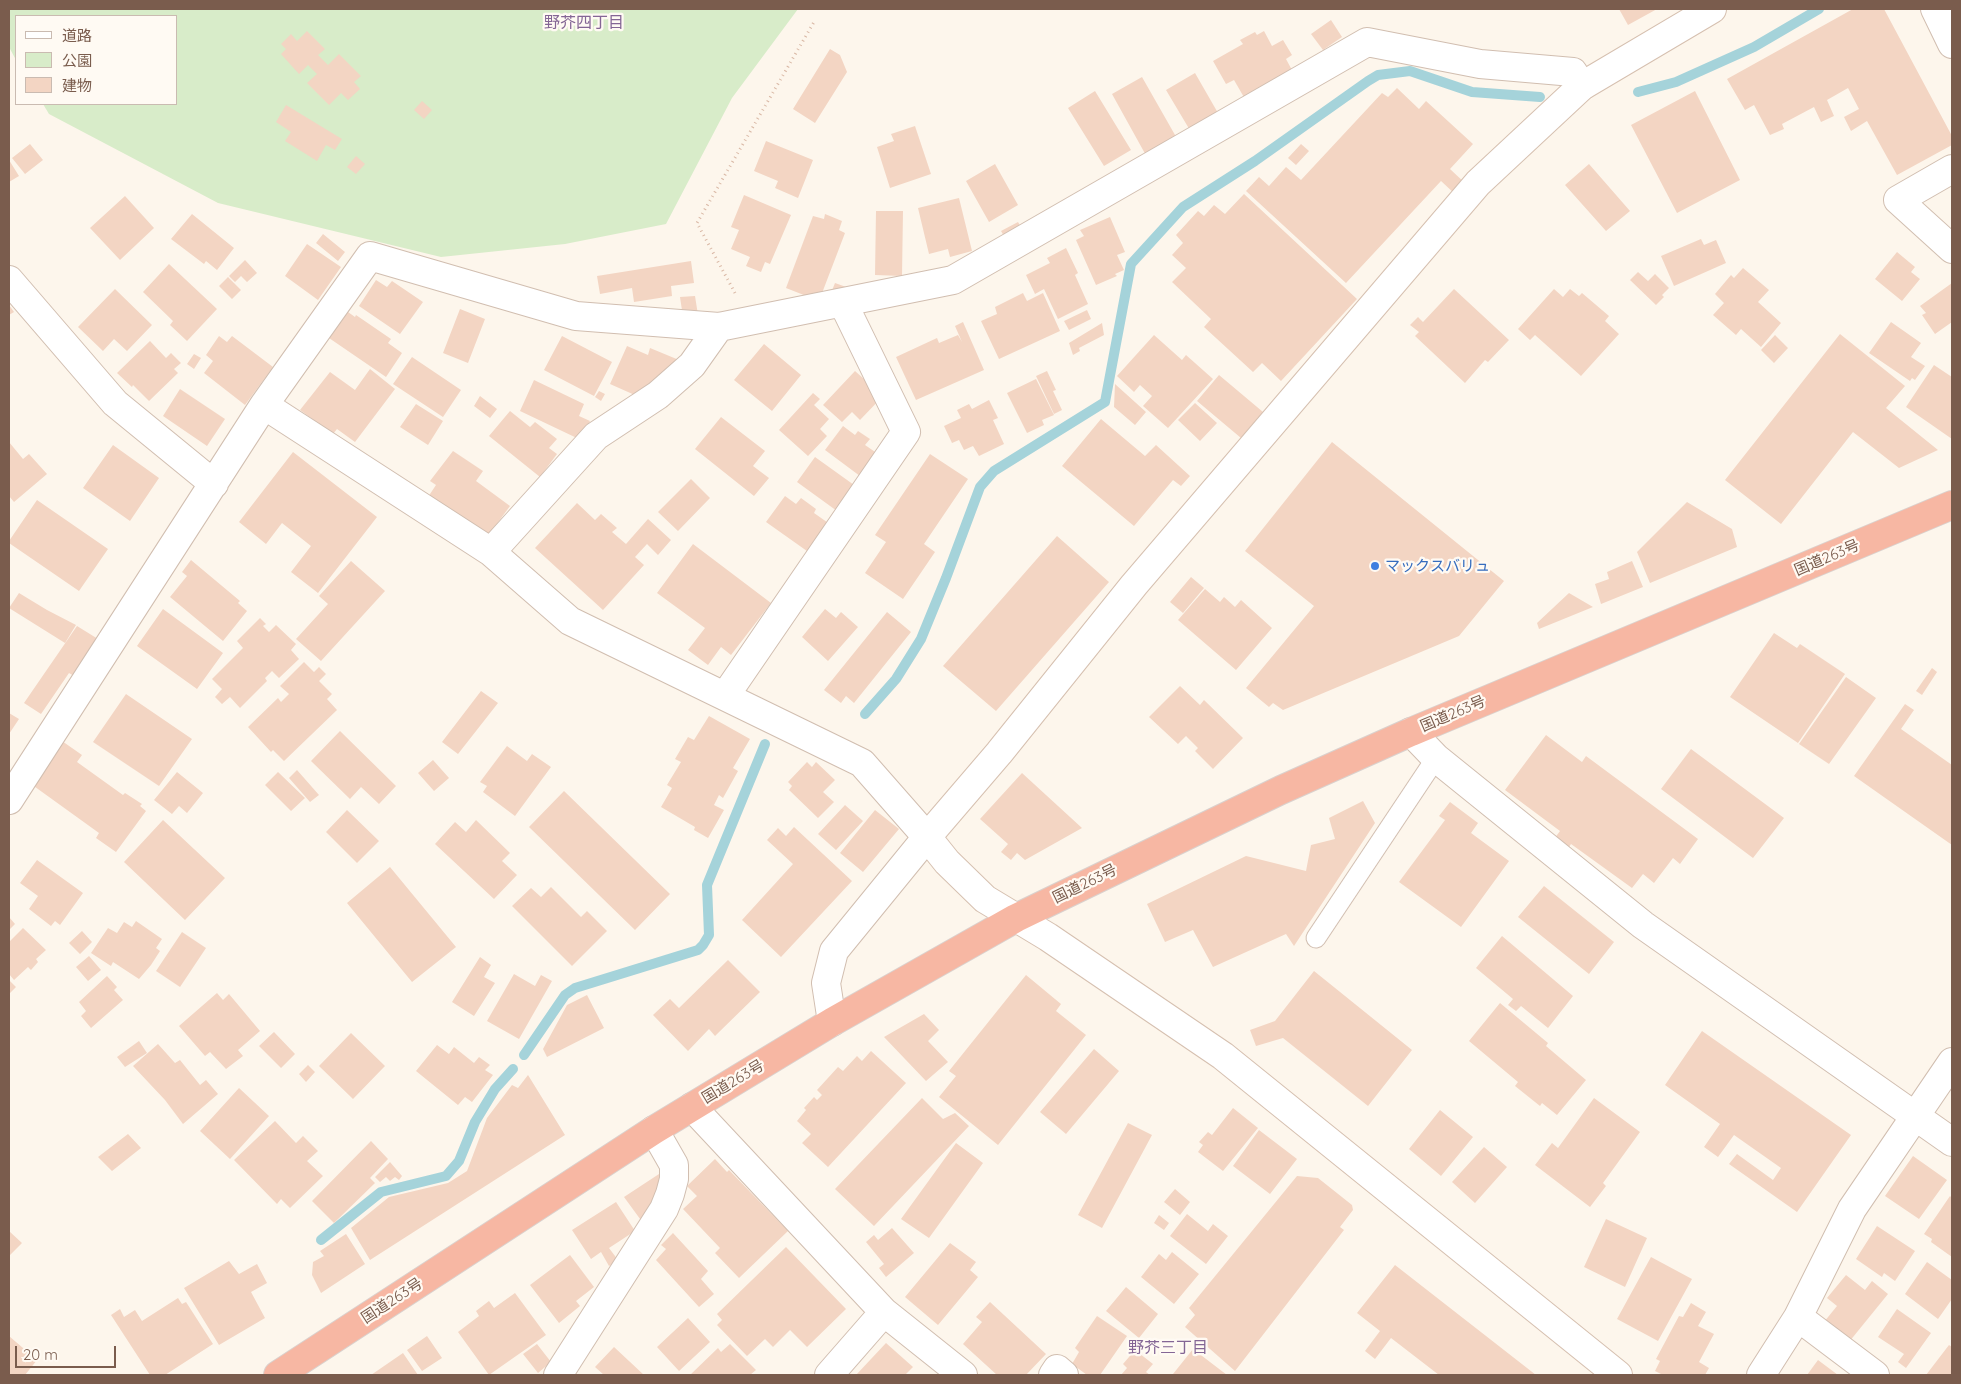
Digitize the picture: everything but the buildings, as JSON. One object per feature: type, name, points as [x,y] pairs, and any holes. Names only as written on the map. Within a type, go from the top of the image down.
[{"type":"highway","name":"国道263号","points":[[278,1375],[654,1130],[832,1022],[1016,918],[1281,790],[1411,732],[1952,505]]},
{"type":"street","points":[[832,1022],[826,983],[834,951],[927,837],[999,754],[1134,585],[1478,183],[1582,86],[1712,9]]},
{"type":"street","points":[[1935,9],[1952,44]]},
{"type":"street","points":[[9,800],[264,405],[370,256],[576,316],[720,327],[953,280],[1367,42],[1480,64],[1573,72],[1582,86]]},
{"type":"street","points":[[1952,170],[1898,200],[1952,249]]},
{"type":"street","points":[[9,280],[115,403],[214,484]]},
{"type":"street","points":[[725,696],[906,432],[843,303]]},
{"type":"street","points":[[491,552],[596,436],[658,395],[692,365],[720,327]]},
{"type":"street","points":[[264,405],[491,552],[570,621],[862,763],[947,862],[985,899],[1048,937],[1223,1056],[1618,1375]]},
{"type":"street","points":[[1411,732],[1436,758],[1643,925],[1952,1142]]},
{"type":"street","points":[[1761,1375],[1798,1317],[1852,1209],[1952,1062]]},
{"type":"street","points":[[692,1107],[884,1312],[963,1375]]},
{"type":"street","points":[[558,1375],[664,1209],[670,1194],[674,1179],[674,1165],[654,1130]]},
{"type":"street","points":[[829,1375],[884,1312]]},
{"type":"street","points":[[1798,1317],[1875,1375]]},
{"type":"street","points":[[1053,1375],[1057,1369],[1064,1375]]},
{"type":"lane","points":[[1316,938],[1436,758]]},
{"type":"path","points":[[750,322],[697,223],[814,22]]},
{"type":"green space","points":[[9,9],[798,9],[732,98],[666,224],[565,244],[441,257],[218,203],[49,114],[44,105],[178,105],[178,15],[15,15],[15,58],[9,47]]},
{"type":"waterway","points":[[1638,92],[1676,82],[1754,47],[1819,9]]},
{"type":"waterway","points":[[865,714],[896,679],[921,639],[980,487],[994,471],[1105,402],[1131,264],[1183,207],[1255,161],[1378,75],[1410,71],[1472,92],[1540,97]]},
{"type":"waterway","points":[[524,1055],[565,995],[575,988],[698,950],[703,945],[709,935],[707,885],[765,744]]},
{"type":"waterway","points":[[321,1240],[381,1192],[446,1176],[459,1161],[475,1122],[495,1089],[513,1069]]},
{"type":"place","name":"マックスバリュ","points":[[1375,566]]},
{"type":"district","name":"野芥四丁目","points":[[584,23]]},
{"type":"district","name":"野芥三丁目","points":[[1168,1348]]}]
